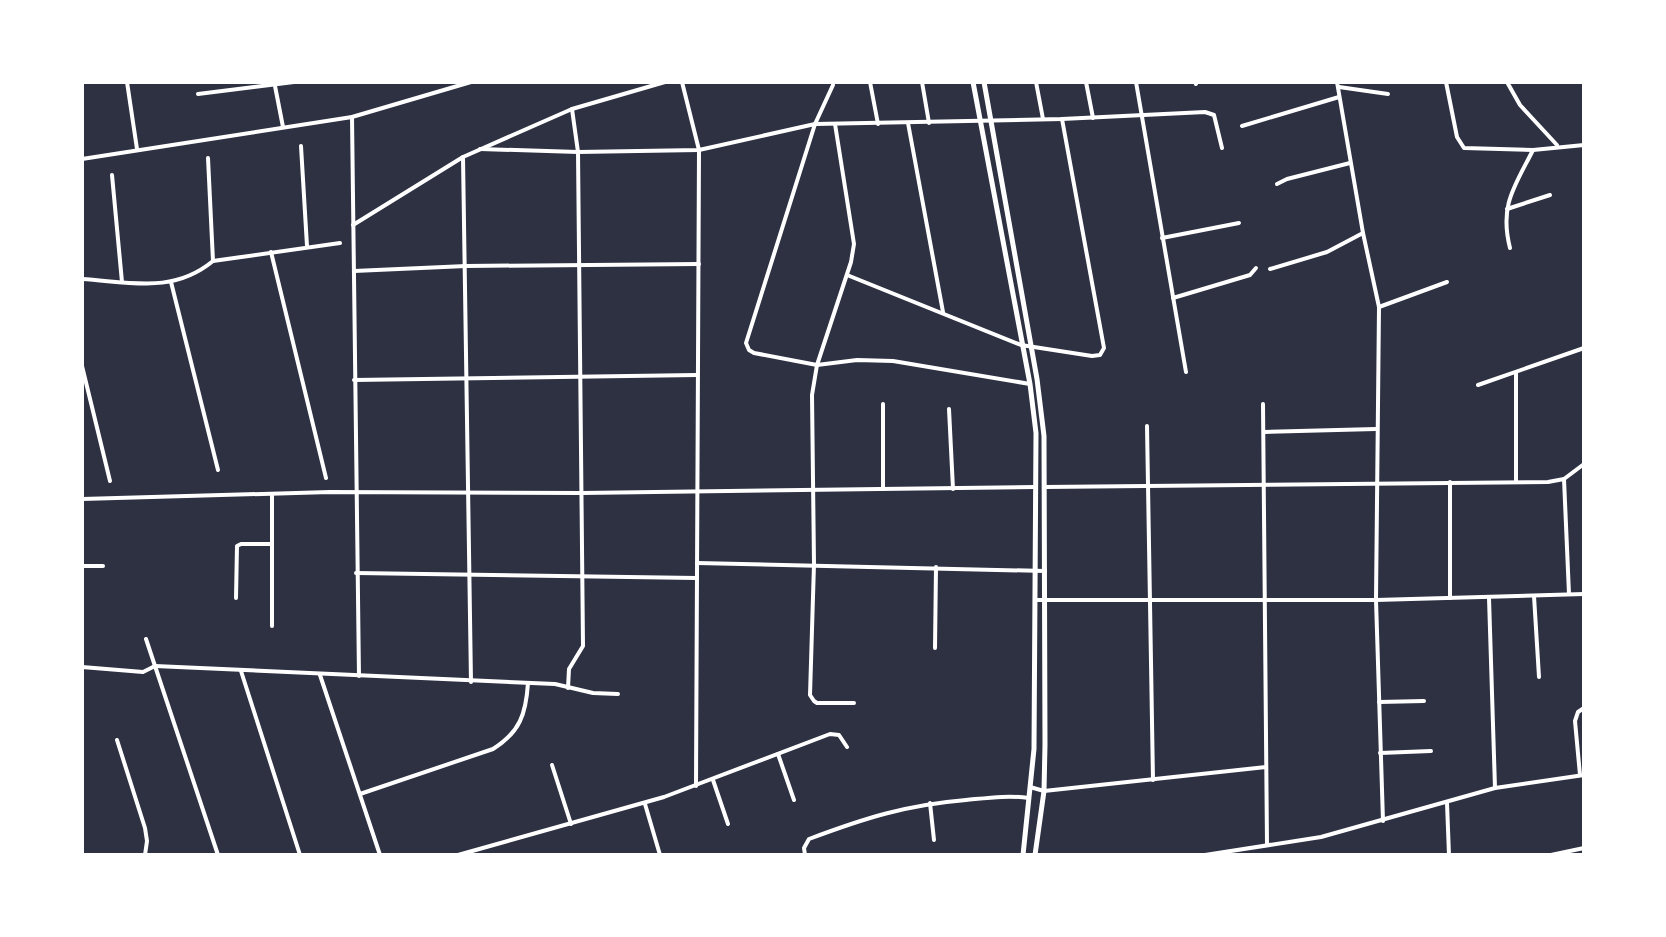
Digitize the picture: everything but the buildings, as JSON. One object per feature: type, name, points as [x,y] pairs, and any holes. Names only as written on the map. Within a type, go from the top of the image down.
[{"type":"main road","points":[[973,82],[1030,384],[1036,433],[1034,749],[1023,855]]},
{"type":"main road","points":[[984,82],[1041,407],[1046,487],[1046,695],[1044,791],[1035,855]]},
{"type":"street","points":[[127,82],[137,149]]},
{"type":"street","points":[[198,94],[294,82]]},
{"type":"street","points":[[82,159],[352,117],[471,82]]},
{"type":"street","points":[[353,225],[480,149],[572,109],[665,82]]},
{"type":"street","points":[[682,82],[699,150],[696,786]]},
{"type":"street","points":[[870,82],[878,124]]},
{"type":"street","points":[[922,82],[929,123]]},
{"type":"street","points":[[1036,82],[1043,119]]},
{"type":"street","points":[[1086,82],[1093,118]]},
{"type":"street","points":[[1136,82],[1186,372]]},
{"type":"street","points":[[1446,82],[1457,137],[1464,148],[1533,150],[1584,145]]},
{"type":"street","points":[[1507,82],[1520,105],[1558,146]]},
{"type":"street","points":[[275,83],[283,127]]},
{"type":"street","points":[[833,85],[815,124],[746,343],[749,350],[817,365],[857,360],[893,361],[1030,384]]},
{"type":"street","points":[[1383,821],[1376,600],[1379,307],[1338,85],[1388,94]]},
{"type":"street","points":[[1242,126],[1339,97]]},
{"type":"street","points":[[568,688],[569,669],[583,646],[578,152],[572,109]]},
{"type":"street","points":[[480,149],[578,152],[699,150],[815,124],[1062,119],[1210,112],[1216,121],[1222,148]]},
{"type":"street","points":[[352,117],[359,676]]},
{"type":"street","points":[[847,275],[1021,345],[1100,355],[1104,348],[1062,119]]},
{"type":"street","points":[[908,123],[943,312]]},
{"type":"street","points":[[835,124],[854,244],[817,365],[811,426],[814,564],[810,695],[817,703],[854,703]]},
{"type":"street","points":[[301,146],[307,246]]},
{"type":"street","points":[[1510,248],[1506,209],[1510,194],[1533,150]]},
{"type":"street","points":[[463,157],[471,682]]},
{"type":"street","points":[[208,158],[213,261]]},
{"type":"street","points":[[1277,184],[1350,163]]},
{"type":"street","points":[[112,175],[122,282]]},
{"type":"street","points":[[1506,209],[1550,195]]},
{"type":"street","points":[[1162,238],[1239,223]]},
{"type":"street","points":[[1270,269],[1327,252],[1363,233]]},
{"type":"street","points":[[82,279],[171,282],[189,278],[213,261],[340,243]]},
{"type":"street","points":[[271,252],[326,478]]},
{"type":"street","points":[[354,271],[466,266],[699,264]]},
{"type":"street","points":[[1173,298],[1250,275],[1256,268]]},
{"type":"street","points":[[171,282],[218,470]]},
{"type":"street","points":[[1379,307],[1447,282]]},
{"type":"street","points":[[1478,385],[1584,348]]},
{"type":"street","points":[[82,366],[110,481]]},
{"type":"street","points":[[1516,373],[1516,482]]},
{"type":"street","points":[[354,380],[697,375]]},
{"type":"street","points":[[883,404],[883,489]]},
{"type":"street","points":[[1263,404],[1267,846]]},
{"type":"street","points":[[949,409],[953,489]]},
{"type":"street","points":[[1147,426],[1153,780]]},
{"type":"street","points":[[1264,432],[1376,429]]},
{"type":"street","points":[[82,499],[356,493],[1516,482],[1564,479],[1584,464]]},
{"type":"street","points":[[1564,479],[1569,594]]},
{"type":"street","points":[[1450,482],[1450,598]]},
{"type":"street","points":[[272,494],[272,626]]},
{"type":"street","points":[[236,598],[237,546],[271,544]]},
{"type":"street","points":[[697,563],[1045,571]]},
{"type":"street","points":[[82,566],[103,566]]},
{"type":"street","points":[[935,648],[936,567]]},
{"type":"street","points":[[356,573],[697,578]]},
{"type":"street","points":[[1035,600],[1376,600],[1584,594]]},
{"type":"street","points":[[1534,596],[1539,677]]},
{"type":"street","points":[[1489,597],[1495,788]]},
{"type":"street","points":[[146,639],[218,855]]},
{"type":"street","points":[[82,667],[143,672],[155,666],[528,683],[618,694]]},
{"type":"street","points":[[241,670],[300,855]]},
{"type":"street","points":[[320,674],[380,855]]},
{"type":"street","points":[[360,794],[493,749],[523,719],[528,683]]},
{"type":"street","points":[[1379,702],[1424,701]]},
{"type":"street","points":[[1205,855],[1236,853],[1321,837],[1495,788],[1582,775],[1575,721],[1578,712],[1584,708]]},
{"type":"street","points":[[458,855],[645,803],[830,734],[839,735],[847,747]]},
{"type":"street","points":[[117,740],[145,828],[145,855]]},
{"type":"street","points":[[1380,753],[1431,751]]},
{"type":"street","points":[[778,754],[794,800]]},
{"type":"street","points":[[552,765],[571,824]]},
{"type":"street","points":[[1030,787],[1044,791],[1266,767]]},
{"type":"street","points":[[713,780],[728,824]]},
{"type":"street","points":[[805,855],[804,848],[809,839],[876,814],[930,803],[1003,796],[1029,798]]},
{"type":"street","points":[[645,803],[660,855]]},
{"type":"street","points":[[930,803],[934,840]]},
{"type":"street","points":[[1447,803],[1449,855]]},
{"type":"street","points":[[1551,855],[1584,848]]}]
